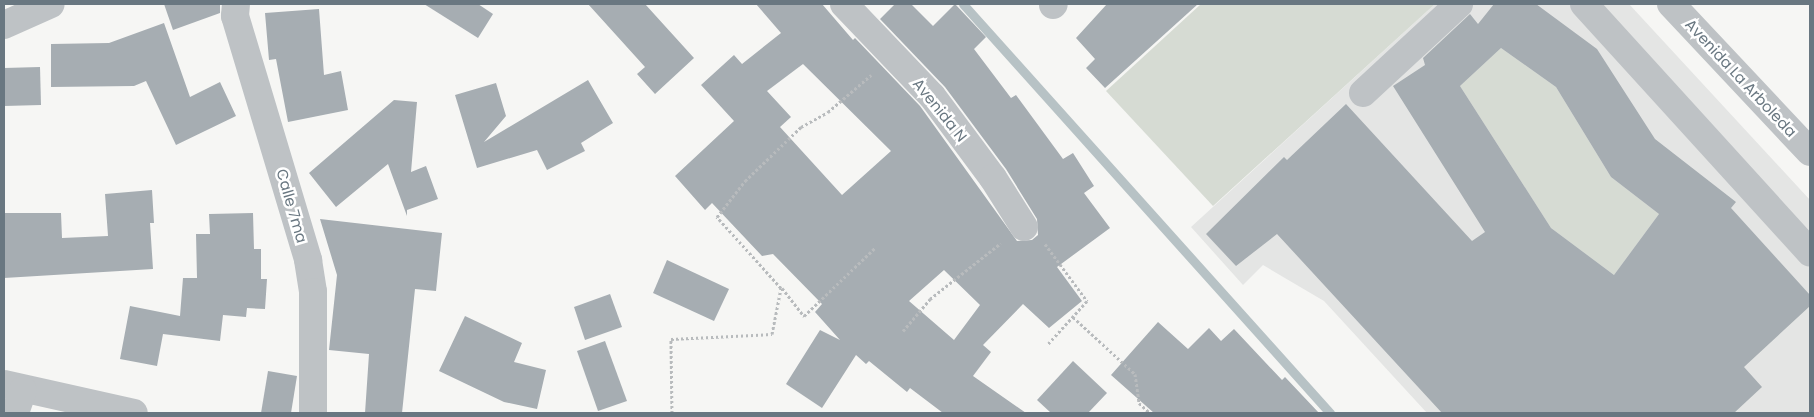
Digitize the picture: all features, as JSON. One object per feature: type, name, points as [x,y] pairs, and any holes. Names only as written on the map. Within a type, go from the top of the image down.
[{"type":"street","points":[[4,25],[51,4]]},
{"type":"street","name":"Calle 7ma","points":[[236,4],[235,16],[308,260],[312,292],[313,413]]},
{"type":"street","name":"Avenida N","points":[[844,4],[932,96],[993,178],[1024,227]]},
{"type":"street","points":[[1363,93],[1459,4]]},
{"type":"street","points":[[1584,4],[1810,252]]},
{"type":"street","name":"Avenida La Arboleda","points":[[1671,4],[1810,152]]},
{"type":"street","points":[[14,396],[134,413]]},
{"type":"path","points":[[875,248],[804,316],[716,217],[745,181],[801,127],[828,112],[894,56]]},
{"type":"path","points":[[903,331],[930,299],[974,262],[1024,227],[1040,236],[1088,301],[1047,345]]},
{"type":"path","points":[[672,413],[671,339],[772,334],[781,288]]},
{"type":"path","points":[[1073,318],[1135,374],[1138,403],[1150,413]]},
{"type":"shaded area","points":[[1201,4],[1435,4],[1213,206],[1106,91]]},
{"type":"shaded area","points":[[1435,4],[1629,4],[1810,200],[1810,413],[1427,413],[1324,301],[1263,265],[1243,285],[1191,227]]},
{"type":"shaded area","points":[[1501,48],[1556,87],[1611,177],[1659,214],[1614,275],[1551,228],[1460,86]]},
{"type":"building","points":[[164,4],[220,4],[220,13],[173,30]]},
{"type":"building","points":[[424,4],[478,4],[493,14],[478,38]]},
{"type":"building","points":[[588,4],[645,4],[694,58],[655,94],[637,74],[645,67]]},
{"type":"building","points":[[756,4],[822,4],[853,40],[855,38],[920,106],[1017,241],[1032,240],[1038,235],[1037,219],[1006,169],[945,87],[880,19],[895,4],[911,4],[933,26],[955,4],[986,37],[974,49],[1011,98],[1016,95],[1063,159],[1073,153],[1094,186],[1084,193],[1110,228],[1057,267],[1082,301],[1049,328],[1023,304],[983,345],[991,352],[973,376],[1026,413],[943,413],[910,388],[907,392],[869,361],[866,364],[856,355],[822,408],[786,384],[820,330],[840,340],[815,312],[822,304],[773,254],[762,256],[712,203],[705,210],[675,176],[734,121],[701,85],[734,55],[742,64],[781,33]],"holes":[[[803,64],[891,151],[842,195],[780,127],[791,117],[767,91]],[[944,270],[980,305],[954,340],[909,301]]]},
{"type":"building","points":[[1107,4],[1198,4],[1105,88],[1086,68],[1095,59],[1076,38]]},
{"type":"building","points":[[1494,4],[1536,4],[1597,49],[1655,139],[1736,202],[1731,208],[1810,295],[1810,306],[1744,367],[1762,387],[1734,413],[1442,413],[1277,234],[1236,266],[1206,234],[1284,157],[1287,160],[1346,104],[1472,241],[1485,232],[1393,86],[1425,65],[1423,58],[1470,14],[1478,24]],"holes":[[[1501,48],[1556,87],[1611,177],[1659,214],[1614,275],[1551,228],[1460,86]]]},
{"type":"building","points":[[319,9],[324,75],[341,71],[348,110],[288,122],[276,59],[269,60],[265,13]]},
{"type":"building","points":[[164,23],[190,97],[220,82],[236,116],[176,145],[146,81],[134,86],[51,87],[51,44],[109,43]]},
{"type":"building","points":[[40,67],[41,105],[4,106],[4,68]]},
{"type":"building","points":[[588,80],[613,123],[581,143],[585,151],[547,170],[537,150],[477,168],[455,95],[496,83],[506,116],[484,142]]},
{"type":"building","points":[[394,100],[417,102],[411,172],[426,166],[438,199],[407,210],[407,216],[388,164],[336,207],[309,173]]},
{"type":"building","points":[[152,190],[154,223],[150,223],[153,269],[4,278],[4,213],[61,213],[62,238],[108,236],[105,194]]},
{"type":"building","points":[[253,213],[254,249],[261,249],[261,279],[267,279],[265,309],[247,308],[246,317],[223,315],[220,341],[163,334],[157,366],[120,359],[130,306],[180,316],[183,278],[197,278],[196,234],[210,234],[209,214]]},
{"type":"building","points":[[320,219],[442,233],[436,291],[415,289],[402,413],[365,413],[369,354],[329,350],[337,275]]},
{"type":"building","points":[[667,260],[729,289],[714,321],[653,293]]},
{"type":"building","points":[[610,294],[622,327],[585,340],[574,307]]},
{"type":"building","points":[[465,316],[522,343],[514,362],[546,370],[537,409],[504,402],[439,371]]},
{"type":"building","points":[[1158,322],[1188,349],[1209,328],[1221,341],[1234,329],[1282,380],[1285,377],[1319,413],[1154,413],[1111,375]]},
{"type":"building","points":[[605,341],[627,401],[598,411],[577,351]]},
{"type":"building","points":[[1073,361],[1107,393],[1088,413],[1051,413],[1037,400]]},
{"type":"building","points":[[268,371],[297,376],[291,413],[261,413]]},
{"type":"waterway","points":[[963,4],[1330,413]]}]
